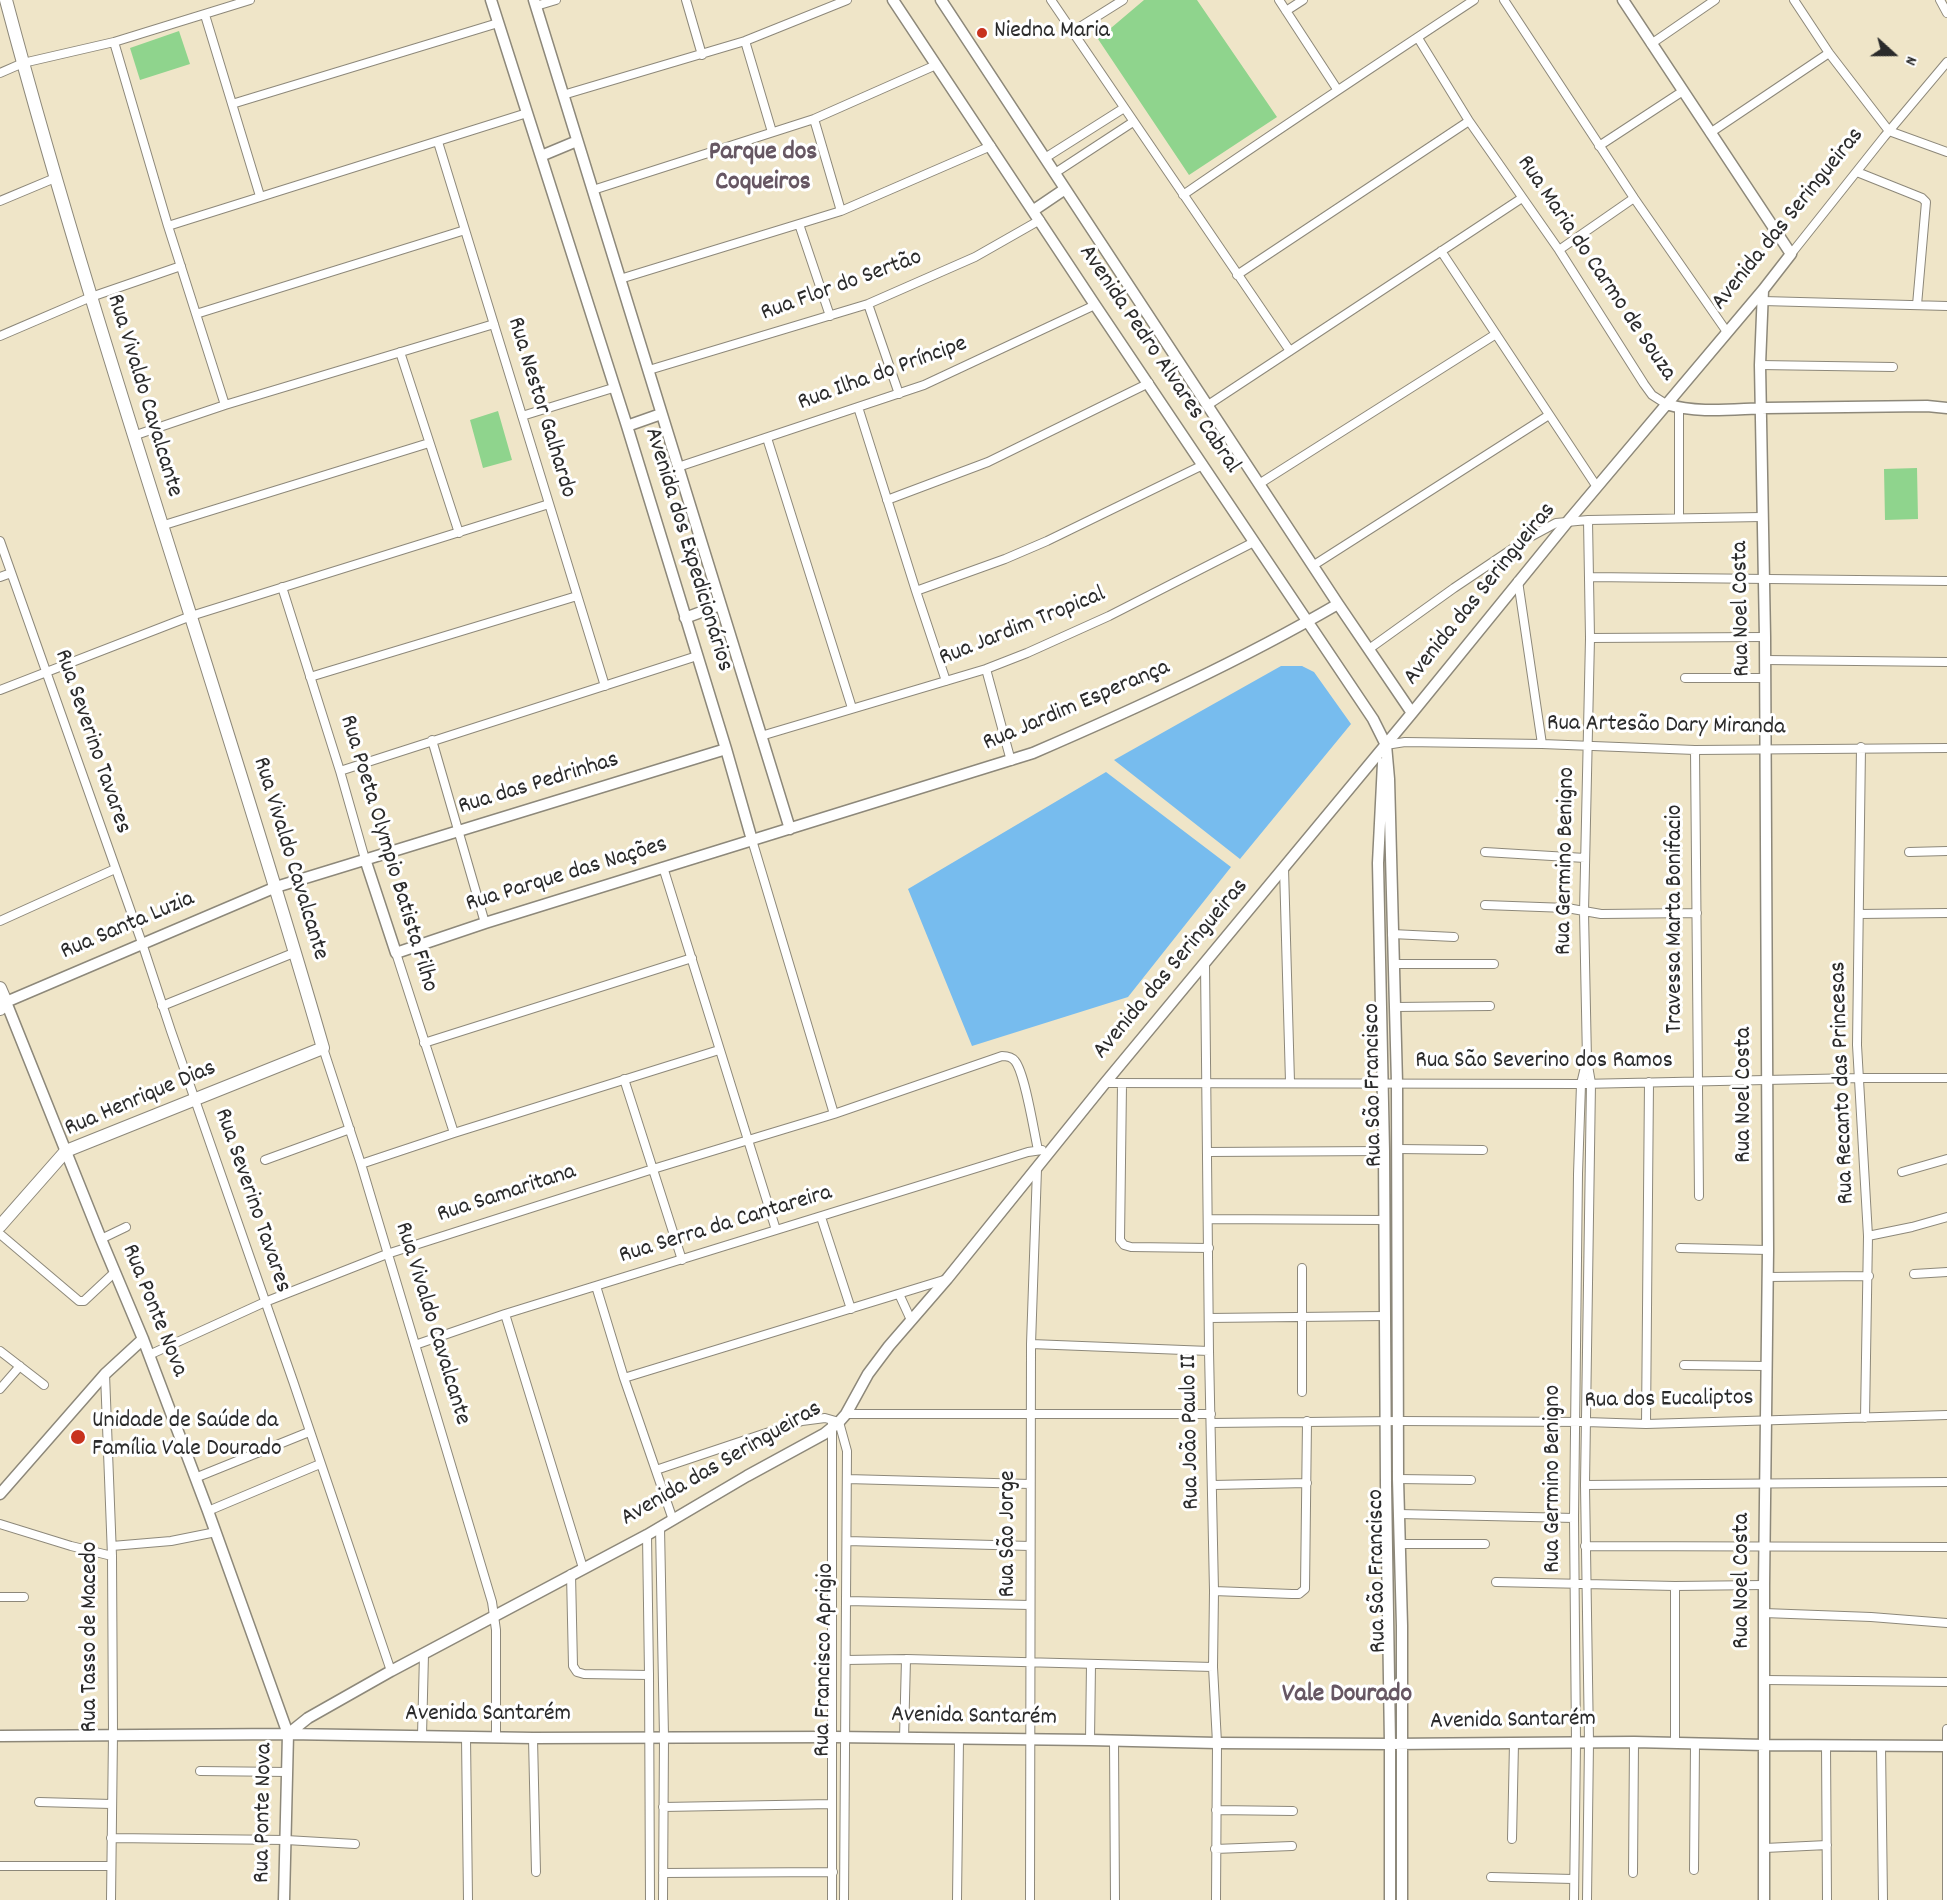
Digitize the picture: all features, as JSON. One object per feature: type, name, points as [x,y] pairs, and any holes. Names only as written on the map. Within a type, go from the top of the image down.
[{"type":"main road","name":"Rua Vivaldo Cavalcante","points":[[6,0],[133,436],[276,887],[323,1048]]},
{"type":"main road","name":"Rua Ponte Nova","points":[[0,988],[3,1005]]},
{"type":"main road","name":"Rua Henrique Dias","points":[[0,1226],[66,1151],[323,1048]]},
{"type":"street","points":[[0,73],[23,63],[114,42],[250,0]]},
{"type":"street","name":"Avenida dos Expedicionários","points":[[491,0],[627,426],[834,1114]]},
{"type":"street","points":[[535,3],[556,0]]},
{"type":"street","points":[[686,0],[702,55]]},
{"type":"street","points":[[563,95],[745,42],[847,0]]},
{"type":"street","name":"Avenida Pedro Alvares Cabral","points":[[893,0],[1373,718],[1386,745]]},
{"type":"street","name":"Avenida Pedro Alvares Cabral","points":[[941,0],[1338,604],[1413,713]]},
{"type":"street","points":[[1051,0],[1290,351]]},
{"type":"street","points":[[1072,32],[1123,0]]},
{"type":"street","points":[[1279,0],[1337,89]]},
{"type":"street","points":[[1286,11],[1303,0]]},
{"type":"street","points":[[1183,195],[1337,89],[1474,0]]},
{"type":"street","points":[[1504,0],[1599,146],[1727,332]]},
{"type":"street","points":[[1623,0],[1791,254]]},
{"type":"street","points":[[1651,44],[1715,0]]},
{"type":"street","points":[[1794,0],[1829,52],[1888,131],[1947,152]]},
{"type":"street","points":[[1940,0],[1947,13]]},
{"type":"street","name":"Avenida dos Expedicionários","points":[[535,3],[790,829]]},
{"type":"street","points":[[205,15],[260,196]]},
{"type":"street","points":[[232,104],[498,24]]},
{"type":"street","name":"Rua Maria do Carmo de Souza","points":[[1418,38],[1469,121],[1559,250],[1652,395],[1666,404],[1679,408],[1706,411],[1761,408],[1927,406],[1947,408]]},
{"type":"street","points":[[114,42],[168,226],[225,405]]},
{"type":"street","points":[[745,42],[772,132]]},
{"type":"street","points":[[1710,133],[1829,52]]},
{"type":"street","name":"Avenida das Seringueiras","points":[[288,1734],[308,1718],[391,1671],[647,1535],[837,1421],[868,1374],[911,1320],[1413,713],[1518,581],[1727,332],[1763,296],[1791,254],[1888,131],[1947,62]]},
{"type":"street","points":[[593,190],[814,119],[936,65]]},
{"type":"street","points":[[1599,146],[1683,92]]},
{"type":"street","points":[[1045,158],[1124,108]]},
{"type":"street","points":[[168,226],[527,113]]},
{"type":"street","points":[[814,119],[841,211]]},
{"type":"street","points":[[1237,275],[1469,121]]},
{"type":"street","points":[[1055,173],[1133,122]]},
{"type":"street","points":[[541,156],[577,141]]},
{"type":"street","name":"Rua Nestor Galhardo","points":[[438,142],[605,686]]},
{"type":"street","points":[[620,279],[841,211],[991,146]]},
{"type":"street","points":[[1857,172],[1922,198],[1926,202],[1917,305]]},
{"type":"street","points":[[0,201],[56,178]]},
{"type":"street","points":[[1034,210],[1065,189]]},
{"type":"street","points":[[1208,405],[1522,198]]},
{"type":"street","points":[[1559,250],[1634,198]]},
{"type":"street","name":"Rua Flor do Sertão","points":[[649,370],[868,304],[975,257],[1040,220]]},
{"type":"street","points":[[799,224],[830,316]]},
{"type":"street","points":[[196,314],[465,230]]},
{"type":"street","points":[[1441,252],[1597,487]]},
{"type":"street","points":[[0,336],[91,297],[181,266]]},
{"type":"street","points":[[1763,296],[1947,306]]},
{"type":"street","name":"Rua Noel Costa","points":[[1763,296],[1760,365],[1765,637],[1768,1250],[1764,1585],[1764,1900]]},
{"type":"street","points":[[868,304],[899,394]]},
{"type":"street","name":"Rua Ilha do Príncipe","points":[[678,467],[924,385],[1095,305]]},
{"type":"street","points":[[133,436],[225,405],[494,324]]},
{"type":"street","points":[[1259,484],[1496,334]]},
{"type":"street","points":[[400,352],[459,533]]},
{"type":"street","points":[[1760,365],[1893,367]]},
{"type":"street","points":[[887,500],[988,462],[1149,383]]},
{"type":"street","points":[[522,416],[613,388]]},
{"type":"street","points":[[858,407],[946,681]]},
{"type":"street","points":[[1679,408],[1679,518]]},
{"type":"street","points":[[627,426],[661,414]]},
{"type":"street","points":[[1314,565],[1549,416]]},
{"type":"street","points":[[767,438],[852,708]]},
{"type":"street","points":[[161,526],[429,443]]},
{"type":"street","points":[[916,591],[1005,559],[1047,541],[1203,465]]},
{"type":"street","points":[[0,690],[191,616],[549,504]]},
{"type":"street","points":[[1369,649],[1454,588],[1530,537],[1556,523],[1569,520],[1762,517]]},
{"type":"street","name":"Rua Germino Benigno","points":[[1587,1900],[1589,1742],[1585,1485],[1591,1083],[1587,1060],[1584,912],[1590,638],[1588,520]]},
{"type":"street","name":"Rua Severino Tavares","points":[[0,541],[142,943],[391,1671]]},
{"type":"street","name":"Rua Jardim Tropical","points":[[761,736],[986,669],[1027,653],[1109,616],[1254,542]]},
{"type":"street","points":[[0,577],[11,573]]},
{"type":"street","points":[[1589,577],[1947,582]]},
{"type":"street","points":[[1518,581],[1542,744]]},
{"type":"street","name":"Rua Poeta Olympio Batista Filho","points":[[282,587],[340,771],[364,859],[454,1133]]},
{"type":"street","points":[[310,677],[577,596]]},
{"type":"street","name":"Rua Jardim Esperança","points":[[752,840],[1011,761],[1113,718],[1195,679],[1308,622],[1338,604]]},
{"type":"street","points":[[685,618],[720,605]]},
{"type":"street","points":[[1590,638],[1765,637]]},
{"type":"street","points":[[340,771],[697,656]]},
{"type":"street","points":[[1765,660],[1947,662]]},
{"type":"street","points":[[986,669],[1011,761]]},
{"type":"street","points":[[1685,678],[1765,678]]},
{"type":"street","points":[[432,740],[485,923]]},
{"type":"street","name":"Rua Artesão Dary Miranda","points":[[1386,745],[1405,742],[1542,744],[1695,750],[1947,748]]},
{"type":"street","name":"Rua São Francisco","points":[[1386,745],[1389,779],[1397,1083],[1399,1421],[1396,1744],[1390,1900]]},
{"type":"street","name":"Rua São Francisco","points":[[1386,745],[1381,778],[1378,863],[1387,1421],[1402,1900]]},
{"type":"street","name":"Rua Recanto das Princesas","points":[[1861,747],[1858,1078],[1869,1236],[1865,1418]]},
{"type":"street","name":"Rua das Pedrinhas","points":[[276,887],[726,749]]},
{"type":"street","name":"Travessa Marta Bonifacio","points":[[1695,750],[1699,1196]]},
{"type":"street","name":"Rua Parque das Nações","points":[[396,953],[752,840]]},
{"type":"street","points":[[1909,852],[1947,851]]},
{"type":"street","points":[[1485,852],[1586,858]]},
{"type":"street","points":[[663,867],[776,1230]]},
{"type":"street","points":[[1284,868],[1290,1082]]},
{"type":"street","points":[[0,921],[115,869]]},
{"type":"street","name":"Rua Santa Luzia","points":[[3,1005],[276,887]]},
{"type":"street","points":[[1485,905],[1567,908],[1601,914],[1697,913]]},
{"type":"street","points":[[1859,914],[1947,913]]},
{"type":"street","points":[[1392,934],[1454,937]]},
{"type":"street","points":[[162,1006],[296,952]]},
{"type":"street","points":[[424,1043],[692,958]]},
{"type":"street","name":"Rua João Paulo II","points":[[1205,963],[1209,1351],[1213,1485],[1216,1900]]},
{"type":"street","points":[[1394,964],[1494,964]]},
{"type":"street","name":"Rua Ponte Nova","points":[[3,1005],[143,1339],[216,1532],[288,1734],[285,1900]]},
{"type":"street","points":[[1395,1007],[1490,1006]]},
{"type":"street","name":"Rua Vivaldo Cavalcante","points":[[323,1048],[361,1164],[495,1616],[496,1737]]},
{"type":"street","points":[[361,1164],[719,1050]]},
{"type":"street","name":"Rua Samaritana","points":[[149,1355],[265,1302],[387,1254],[834,1114],[1002,1056],[1013,1058],[1022,1075],[1038,1150]]},
{"type":"street","name":"Rua Germino Benigno","points":[[1574,1900],[1576,1743],[1574,1518],[1578,1173],[1581,1084],[1587,1060]]},
{"type":"street","name":"Rua São Severino dos Ramos","points":[[1105,1083],[1581,1084],[1947,1077]]},
{"type":"street","points":[[624,1080],[682,1260]]},
{"type":"street","points":[[1646,1424],[1649,1082]]},
{"type":"street","points":[[1122,1084],[1120,1240],[1131,1247],[1209,1248]]},
{"type":"street","points":[[265,1160],[350,1130]]},
{"type":"street","points":[[1398,1149],[1483,1150]]},
{"type":"street","name":"Rua Serra da Cantareira","points":[[415,1345],[505,1314],[776,1230],[1038,1150],[1050,1150]]},
{"type":"street","points":[[1207,1152],[1384,1151]]},
{"type":"street","points":[[1902,1172],[1947,1159]]},
{"type":"street","name":"Rua São Jorge","points":[[1030,1900],[1030,1414],[1037,1169]]},
{"type":"street","points":[[1869,1236],[1912,1227],[1947,1216]]},
{"type":"street","points":[[821,1217],[851,1309]]},
{"type":"street","points":[[1209,1219],[1385,1220]]},
{"type":"street","points":[[101,1239],[126,1227]]},
{"type":"street","points":[[0,1234],[80,1301],[84,1301],[115,1272]]},
{"type":"street","points":[[1680,1248],[1768,1250]]},
{"type":"street","points":[[1302,1268],[1302,1392]]},
{"type":"street","points":[[1914,1274],[1947,1272]]},
{"type":"street","points":[[1767,1277],[1869,1276]]},
{"type":"street","points":[[624,1378],[947,1279]]},
{"type":"street","points":[[596,1286],[624,1378],[673,1520]]},
{"type":"street","points":[[899,1294],[911,1320]]},
{"type":"street","points":[[505,1314],[583,1568]]},
{"type":"street","points":[[1209,1318],[1385,1316]]},
{"type":"street","points":[[0,1494],[105,1374],[143,1339]]},
{"type":"street","points":[[1031,1344],[1209,1351]]},
{"type":"street","points":[[0,1351],[44,1385]]},
{"type":"street","points":[[1684,1365],[1766,1365]]},
{"type":"street","points":[[0,1389],[20,1366]]},
{"type":"street","name":"Rua Tasso de Macedo","points":[[105,1374],[112,1546],[111,1900]]},
{"type":"street","name":"Rua dos Eucaliptos","points":[[656,1470],[802,1421],[825,1418],[837,1421],[1030,1414],[1307,1421],[1646,1424],[1947,1415]]},
{"type":"street","name":"Rua Francisco Aprigio","points":[[837,1421],[847,1452],[844,1900]]},
{"type":"street","name":"Rua Francisco Aprigio","points":[[832,1900],[837,1421]]},
{"type":"street","points":[[1214,1591],[1299,1594],[1305,1589],[1307,1421]]},
{"type":"street","points":[[195,1478],[309,1432]]},
{"type":"street","points":[[208,1511],[320,1464]]},
{"type":"street","points":[[847,1479],[1030,1484]]},
{"type":"street","points":[[1398,1479],[1471,1480]]},
{"type":"street","points":[[1585,1485],[1947,1482]]},
{"type":"street","points":[[1213,1485],[1307,1483]]},
{"type":"street","points":[[1399,1514],[1574,1518]]},
{"type":"street","points":[[0,1524],[112,1557]]},
{"type":"street","points":[[660,1527],[664,1737],[663,1900]]},
{"type":"street","points":[[112,1546],[171,1541],[216,1532]]},
{"type":"street","points":[[647,1535],[650,1900]]},
{"type":"street","points":[[847,1541],[1030,1546]]},
{"type":"street","points":[[1399,1544],[1485,1544]]},
{"type":"street","points":[[1586,1546],[1947,1547]]},
{"type":"street","points":[[571,1574],[574,1670],[584,1674],[649,1675]]},
{"type":"street","points":[[1496,1582],[1675,1586],[1764,1585]]},
{"type":"street","points":[[1675,1586],[1675,1742]]},
{"type":"street","points":[[0,1597],[24,1597]]},
{"type":"street","points":[[847,1601],[1030,1605]]},
{"type":"street","points":[[1764,1613],[1871,1617],[1947,1623]]},
{"type":"street","points":[[649,1647],[662,1646]]},
{"type":"street","points":[[422,1736],[424,1654]]},
{"type":"street","points":[[846,1660],[906,1659],[1213,1667]]},
{"type":"street","points":[[904,1738],[906,1659]]},
{"type":"street","points":[[1090,1740],[1091,1664]]},
{"type":"street","points":[[1765,1680],[1947,1682]]},
{"type":"street","points":[[1947,1729],[1947,1900]]},
{"type":"street","name":"Avenida Santarém","points":[[0,1736],[288,1734],[533,1738],[845,1737],[1216,1743],[1675,1742],[1947,1746]]},
{"type":"street","points":[[466,1737],[468,1900]]},
{"type":"street","points":[[533,1738],[536,1872]]},
{"type":"street","points":[[957,1900],[959,1739]]},
{"type":"street","points":[[1114,1741],[1115,1900]]},
{"type":"street","points":[[1633,1873],[1634,1742]]},
{"type":"street","points":[[1512,1839],[1514,1743]]},
{"type":"street","points":[[1694,1870],[1695,1743]]},
{"type":"street","points":[[1826,1745],[1827,1900]]},
{"type":"street","points":[[1881,1746],[1883,1900]]},
{"type":"street","points":[[200,1771],[287,1772]]},
{"type":"street","points":[[39,1802],[111,1804]]},
{"type":"street","points":[[663,1807],[832,1804]]},
{"type":"street","points":[[1216,1810],[1293,1811]]},
{"type":"street","points":[[111,1838],[286,1840],[355,1844]]},
{"type":"street","points":[[1764,1848],[1827,1845]]},
{"type":"street","points":[[1215,1849],[1292,1846]]},
{"type":"street","points":[[0,1866],[111,1866]]},
{"type":"street","points":[[663,1873],[833,1872]]},
{"type":"street","points":[[1491,1877],[1574,1879]]},
{"type":"green space","points":[[1144,0],[1197,0],[1277,117],[1189,175],[1098,39]]},
{"type":"green space","points":[[179,31],[190,64],[140,80],[130,48]]},
{"type":"green space","points":[[498,411],[512,460],[483,468],[470,420]]},
{"type":"green space","points":[[1917,468],[1918,519],[1885,520],[1884,469]]},
{"type":"water","points":[[1281,666],[1302,666],[1314,672],[1351,724],[1240,859],[1114,760]]},
{"type":"water","points":[[1106,772],[1231,867],[1128,997],[972,1046],[908,889]]},
{"type":"place","name":"Niedna Maria","points":[[982,33]]},
{"type":"place","name":"Unidade de Saúde da Família Vale Dourado","points":[[78,1437]]},
{"type":"district","name":"Parque dos Coqueiros","points":[[763,169]]},
{"type":"district","name":"Vale Dourado","points":[[1347,1696]]}]
